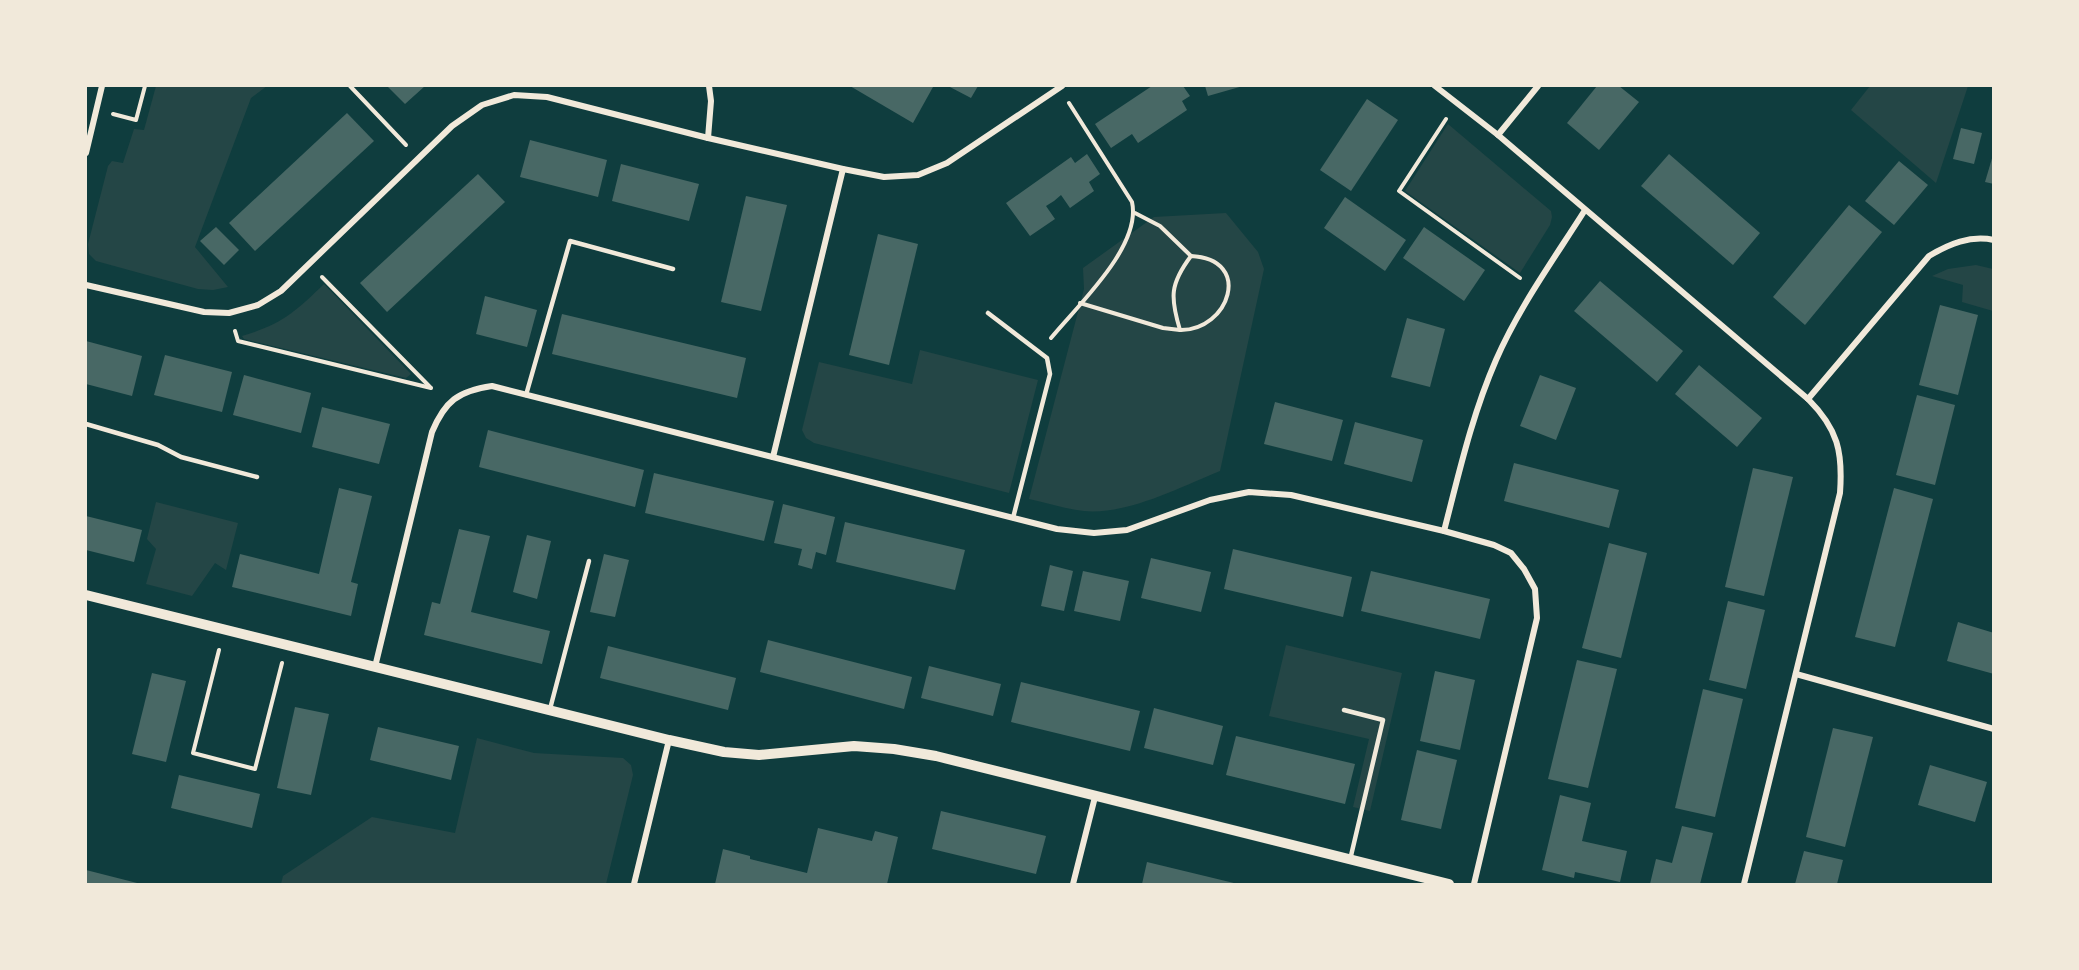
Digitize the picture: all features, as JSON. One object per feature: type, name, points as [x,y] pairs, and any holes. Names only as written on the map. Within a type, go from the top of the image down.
[{"type":"street","points":[[86,153],[102,86]]},
{"type":"street","points":[[708,138],[711,101],[709,86]]},
{"type":"street","points":[[86,285],[204,312],[229,313],[258,305],[281,291],[452,126],[482,105],[514,95],[547,98],[708,138],[884,177],[918,175],[947,163],[1060,86]]},
{"type":"street","points":[[1435,86],[1498,135],[1808,399],[1831,426],[1840,449],[1842,471],[1840,493],[1744,885]]},
{"type":"street","points":[[1498,135],[1538,86]]},
{"type":"street","points":[[773,457],[843,169]]},
{"type":"street","points":[[1444,531],[1471,427],[1496,358],[1535,289],[1585,210]]},
{"type":"street","points":[[1808,399],[1929,256],[1948,245],[1968,239],[1994,240]]},
{"type":"street","points":[[375,667],[432,432],[440,413],[455,397],[472,389],[492,386],[1057,530],[1094,533],[1127,530],[1210,500],[1249,492],[1291,495],[1494,545],[1510,553],[1524,569],[1535,589],[1537,618],[1474,885]]},
{"type":"street","points":[[86,595],[724,752],[759,755],[854,746],[894,749],[936,756],[1449,885]]},
{"type":"street","points":[[1796,674],[1994,729]]},
{"type":"street","points":[[634,885],[669,740]]},
{"type":"street","points":[[1073,885],[1095,797]]},
{"type":"lane","points":[[526,395],[570,242],[673,269]]},
{"type":"lane","points":[[988,313],[1047,358],[1050,374],[1013,518]]},
{"type":"lane","points":[[86,424],[158,445],[181,457],[257,477]]},
{"type":"lane","points":[[550,710],[589,561]]},
{"type":"lane","points":[[1344,710],[1383,720],[1350,860]]},
{"type":"path","points":[[96,109],[136,120],[145,86]]},
{"type":"path","points":[[350,86],[419,159]]},
{"type":"path","points":[[1039,352],[1111,267],[1133,225],[1135,213],[1132,201],[1060,86]]},
{"type":"path","points":[[1457,103],[1399,191],[1535,289]]},
{"type":"path","points":[[1080,303],[1163,328],[1191,330],[1213,319],[1230,292],[1229,279],[1225,270],[1214,261],[1201,256],[1191,256],[1160,226],[1135,213]]},
{"type":"path","points":[[1180,330],[1174,311],[1172,293],[1175,281],[1191,256]]},
{"type":"path","points":[[229,313],[238,341],[431,388],[310,264]]},
{"type":"path","points":[[224,630],[193,753],[245,767],[255,769],[286,645]]},
{"type":"shaded area","points":[[156,86],[267,86],[251,98],[195,247],[228,287],[213,290],[198,289],[96,261],[89,254],[88,244],[108,166],[112,161],[123,163],[134,129],[144,130]]},
{"type":"shaded area","points":[[1870,86],[1968,86],[1936,183],[1851,110]]},
{"type":"shaded area","points":[[1448,124],[1551,211],[1550,225],[1520,273],[1405,191]]},
{"type":"shaded area","points":[[1226,213],[1258,252],[1264,269],[1220,471],[1154,498],[1118,509],[1084,511],[1029,499],[1084,289],[1083,268],[1154,217]]},
{"type":"shaded area","points":[[1976,265],[1993,269],[1993,311],[1962,302],[1963,285],[1932,276],[1948,269]]},
{"type":"shaded area","points":[[324,284],[411,374],[406,378],[244,339],[242,336],[278,322],[304,303]]},
{"type":"shaded area","points":[[920,350],[1038,380],[1009,493],[814,443],[806,438],[802,430],[819,362],[912,384]]},
{"type":"shaded area","points":[[156,502],[238,523],[226,570],[215,563],[192,596],[146,584],[156,549],[147,539]]},
{"type":"shaded area","points":[[1286,645],[1402,673],[1370,811],[1353,807],[1369,739],[1269,716]]},
{"type":"shaded area","points":[[477,738],[534,753],[623,758],[631,765],[633,775],[606,884],[281,884],[283,876],[372,817],[455,833]]},
{"type":"building","points":[[387,86],[425,86],[405,104]]},
{"type":"building","points":[[850,86],[930,86],[933,87],[913,123]]},
{"type":"building","points":[[948,86],[978,86],[971,98]]},
{"type":"building","points":[[1152,86],[1183,86],[1190,96],[1182,101],[1187,110],[1138,143],[1132,134],[1111,148],[1095,124]]},
{"type":"building","points":[[1205,86],[1243,86],[1208,96]]},
{"type":"building","points":[[1597,86],[1619,86],[1639,102],[1599,150],[1567,123]]},
{"type":"building","points":[[1367,99],[1398,120],[1351,191],[1320,170]]},
{"type":"building","points":[[347,113],[374,141],[255,251],[229,223]]},
{"type":"building","points":[[1961,128],[1982,133],[1974,164],[1953,159]]},
{"type":"building","points":[[530,140],[607,160],[598,197],[520,177]]},
{"type":"building","points":[[1087,154],[1100,174],[1089,182],[1094,191],[1070,208],[1061,195],[1046,206],[1055,219],[1030,236],[1006,203],[1071,157],[1075,163]]},
{"type":"building","points":[[1669,154],[1760,233],[1733,265],[1641,186]]},
{"type":"building","points":[[1994,155],[1994,184],[1985,182]]},
{"type":"building","points":[[1899,161],[1928,185],[1894,225],[1865,201]]},
{"type":"building","points":[[621,164],[699,184],[689,221],[612,201]]},
{"type":"building","points":[[478,174],[505,202],[387,312],[360,283]]},
{"type":"building","points":[[746,196],[787,205],[761,311],[721,302]]},
{"type":"building","points":[[1345,197],[1406,240],[1385,271],[1324,228]]},
{"type":"building","points":[[1849,205],[1882,232],[1805,325],[1773,297]]},
{"type":"building","points":[[216,227],[239,250],[224,265],[200,241]]},
{"type":"building","points":[[1424,227],[1485,270],[1464,301],[1403,258]]},
{"type":"building","points":[[878,234],[918,244],[889,365],[849,355]]},
{"type":"building","points":[[1600,281],[1683,351],[1657,382],[1574,311]]},
{"type":"building","points":[[485,296],[537,310],[527,347],[476,334]]},
{"type":"building","points":[[1940,305],[1978,315],[1958,395],[1919,385]]},
{"type":"building","points":[[562,314],[746,358],[737,398],[552,354]]},
{"type":"building","points":[[1407,318],[1445,329],[1430,387],[1391,377]]},
{"type":"building","points":[[86,341],[142,356],[132,396],[86,384]]},
{"type":"building","points":[[165,355],[232,372],[222,412],[154,395]]},
{"type":"building","points":[[1699,365],[1762,418],[1737,447],[1675,394]]},
{"type":"building","points":[[244,375],[311,393],[301,433],[233,415]]},
{"type":"building","points":[[1540,375],[1576,388],[1556,440],[1520,426]]},
{"type":"building","points":[[1917,395],[1955,405],[1935,485],[1896,475]]},
{"type":"building","points":[[1275,402],[1343,420],[1332,461],[1264,444]]},
{"type":"building","points":[[322,407],[390,424],[379,464],[312,447]]},
{"type":"building","points":[[1355,422],[1423,440],[1412,482],[1344,464]]},
{"type":"building","points":[[488,430],[644,470],[635,507],[479,467]]},
{"type":"building","points":[[1514,463],[1619,490],[1609,528],[1504,501]]},
{"type":"building","points":[[1753,468],[1793,477],[1764,596],[1725,587]]},
{"type":"building","points":[[654,473],[774,501],[764,541],[645,513]]},
{"type":"building","points":[[339,488],[372,496],[351,582],[358,584],[351,616],[232,587],[240,554],[319,574]]},
{"type":"building","points":[[1894,488],[1933,499],[1895,647],[1855,637]]},
{"type":"building","points":[[783,504],[835,517],[826,555],[816,552],[812,569],[798,565],[802,549],[774,543]]},
{"type":"building","points":[[86,516],[142,530],[134,562],[86,550]]},
{"type":"building","points":[[845,522],[965,550],[955,590],[836,562]]},
{"type":"building","points":[[459,529],[490,536],[471,612],[550,631],[542,664],[424,635],[432,602],[440,604]]},
{"type":"building","points":[[527,535],[551,541],[537,599],[513,592]]},
{"type":"building","points":[[1609,543],[1647,553],[1621,658],[1582,648]]},
{"type":"building","points":[[1233,549],[1352,577],[1343,617],[1224,589]]},
{"type":"building","points":[[604,554],[629,560],[615,617],[590,612]]},
{"type":"building","points":[[1151,558],[1211,572],[1201,612],[1141,598]]},
{"type":"building","points":[[1050,565],[1073,571],[1064,611],[1041,606]]},
{"type":"building","points":[[1083,571],[1129,581],[1120,621],[1074,611]]},
{"type":"building","points":[[1371,571],[1490,599],[1480,639],[1361,611]]},
{"type":"building","points":[[1728,601],[1765,610],[1746,689],[1709,680]]},
{"type":"building","points":[[1958,622],[1994,633],[1994,674],[1947,661]]},
{"type":"building","points":[[768,640],[912,677],[904,709],[760,672]]},
{"type":"building","points":[[608,646],[736,678],[728,710],[600,678]]},
{"type":"building","points":[[1577,660],[1617,669],[1588,788],[1548,779]]},
{"type":"building","points":[[929,666],[1001,684],[993,716],[921,698]]},
{"type":"building","points":[[1435,671],[1475,680],[1460,750],[1420,741]]},
{"type":"building","points":[[152,673],[186,681],[166,762],[132,754]]},
{"type":"building","points":[[1021,682],[1140,711],[1130,751],[1011,722]]},
{"type":"building","points":[[1703,689],[1743,699],[1715,817],[1675,808]]},
{"type":"building","points":[[295,707],[329,714],[311,795],[277,788]]},
{"type":"building","points":[[1154,708],[1223,726],[1213,765],[1144,748]]},
{"type":"building","points":[[378,727],[459,746],[451,780],[370,760]]},
{"type":"building","points":[[1833,728],[1873,737],[1845,847],[1806,837]]},
{"type":"building","points":[[1236,736],[1355,764],[1345,804],[1226,775]]},
{"type":"building","points":[[1417,750],[1457,760],[1441,829],[1401,820]]},
{"type":"building","points":[[1930,765],[1987,782],[1975,822],[1918,805]]},
{"type":"building","points":[[179,775],[260,794],[252,828],[171,808]]},
{"type":"building","points":[[1560,795],[1591,803],[1582,841],[1627,851],[1620,882],[1575,872],[1574,878],[1542,870]]},
{"type":"building","points":[[941,811],[1046,836],[1036,874],[932,849]]},
{"type":"building","points":[[1682,826],[1713,833],[1700,884],[1650,884],[1656,859],[1672,863]]},
{"type":"building","points":[[818,828],[872,841],[875,831],[898,837],[887,884],[715,884],[723,849],[750,856],[750,859],[807,873]]},
{"type":"building","points":[[1804,851],[1843,860],[1837,884],[1795,884]]},
{"type":"building","points":[[1147,862],[1238,884],[1142,884]]},
{"type":"building","points":[[86,870],[141,884],[86,884]]}]
